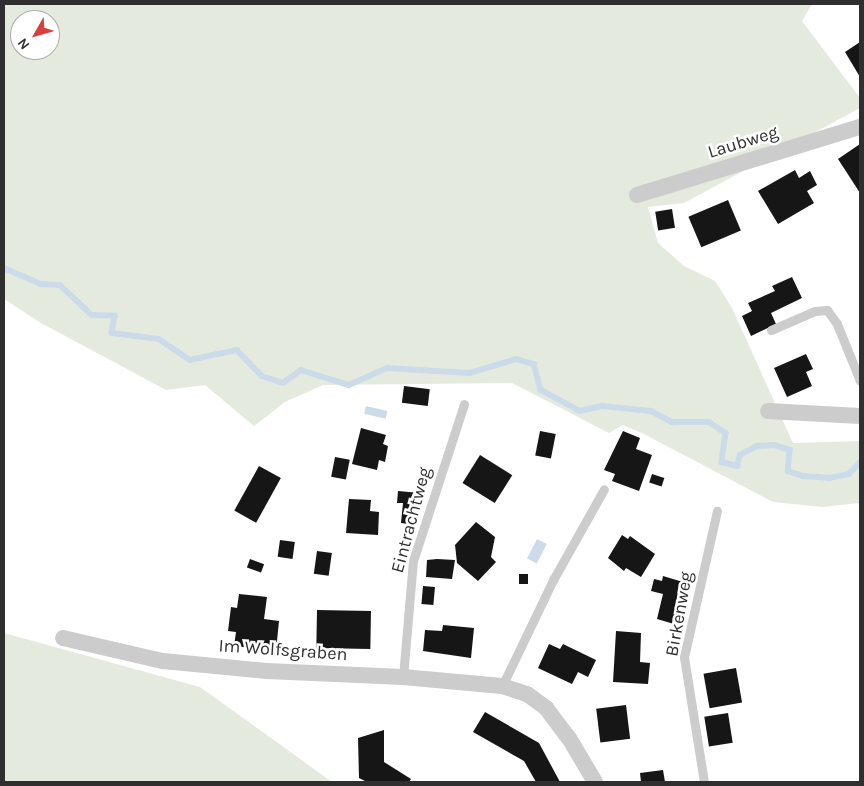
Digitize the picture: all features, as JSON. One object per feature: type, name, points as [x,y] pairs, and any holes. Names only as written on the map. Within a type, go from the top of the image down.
[{"type":"street","name":"Laubweg","points":[[637,195],[860,127]]},
{"type":"street","points":[[768,411],[860,416]]},
{"type":"street","name":"Im Wolfsgraben","points":[[63,638],[163,661],[267,671],[403,677],[502,686],[527,694],[546,708],[569,738],[594,782]]},
{"type":"lane","points":[[771,330],[815,311],[827,310],[837,324],[860,381]]},
{"type":"lane","name":"Eintrachtweg","points":[[403,677],[413,561],[464,404]]},
{"type":"lane","points":[[502,686],[554,580],[604,489]]},
{"type":"lane","name":"Birkenweg","points":[[704,782],[684,657],[717,511]]},
{"type":"shaded area","points":[[4,4],[812,4],[802,21],[860,98],[860,108],[684,203],[648,207],[658,243],[684,266],[715,281],[732,308],[793,443],[860,441],[860,503],[822,507],[773,502],[644,434],[623,425],[609,433],[512,383],[323,385],[285,402],[254,426],[205,385],[166,390],[41,323],[4,299]]},
{"type":"shaded area","points":[[4,633],[200,687],[332,782],[4,782]]},
{"type":"water","points":[[366,406],[387,411],[386,419],[364,414]]},
{"type":"water","points":[[537,539],[547,544],[537,564],[527,559]]},
{"type":"building","points":[[860,42],[860,77],[845,52]]},
{"type":"building","points":[[860,144],[860,193],[838,159]]},
{"type":"building","points":[[795,170],[799,178],[810,171],[817,185],[807,191],[814,203],[778,224],[758,191]]},
{"type":"building","points":[[728,200],[741,230],[701,247],[688,217]]},
{"type":"building","points":[[672,209],[675,228],[658,230],[655,212]]},
{"type":"building","points":[[792,277],[802,298],[771,313],[776,324],[751,336],[742,316],[752,311],[748,303],[775,291],[772,286]]},
{"type":"building","points":[[806,354],[813,369],[806,372],[812,386],[787,397],[774,368]]},
{"type":"building","points":[[404,386],[430,389],[428,406],[402,403]]},
{"type":"building","points":[[361,428],[386,435],[383,444],[388,446],[385,462],[379,460],[377,470],[352,464]]},
{"type":"building","points":[[540,431],[556,434],[551,459],[535,456]]},
{"type":"building","points":[[623,431],[640,438],[636,449],[652,455],[639,491],[612,481],[615,474],[604,470]]},
{"type":"building","points":[[480,455],[512,475],[495,503],[463,483]]},
{"type":"building","points":[[335,457],[350,460],[346,479],[331,477]]},
{"type":"building","points":[[259,466],[281,478],[256,523],[234,511]]},
{"type":"building","points":[[652,474],[664,478],[662,487],[649,483]]},
{"type":"building","points":[[398,491],[420,493],[417,525],[401,523],[403,503],[397,503]]},
{"type":"building","points":[[349,499],[371,500],[370,511],[379,512],[378,535],[346,533]]},
{"type":"building","points":[[476,522],[495,537],[491,557],[496,562],[478,581],[457,563],[455,545]]},
{"type":"building","points":[[622,535],[628,539],[630,536],[655,554],[641,577],[626,568],[624,571],[608,558]]},
{"type":"building","points":[[280,540],[295,542],[292,559],[278,557]]},
{"type":"building","points":[[317,551],[332,553],[329,576],[314,574]]},
{"type":"building","points":[[250,559],[264,564],[261,573],[247,567]]},
{"type":"building","points":[[427,560],[455,560],[452,579],[426,577]]},
{"type":"building","points":[[519,574],[528,574],[528,584],[519,584]]},
{"type":"building","points":[[663,576],[683,582],[674,624],[657,619],[663,594],[651,591],[654,579],[662,581]]},
{"type":"building","points":[[423,586],[435,587],[433,605],[421,604]]},
{"type":"building","points":[[239,594],[267,597],[264,619],[279,621],[276,651],[234,646],[236,632],[228,631],[231,607],[237,608]]},
{"type":"building","points":[[317,610],[371,611],[370,649],[316,648]]},
{"type":"building","points":[[443,625],[474,628],[471,658],[423,651],[425,630],[442,631]]},
{"type":"building","points":[[616,631],[641,633],[640,662],[650,663],[648,684],[613,682]]},
{"type":"building","points":[[549,644],[560,649],[563,644],[596,660],[588,677],[578,672],[572,684],[538,668]]},
{"type":"building","points":[[736,668],[742,702],[710,708],[704,674]]},
{"type":"building","points":[[626,705],[630,739],[600,742],[596,709]]},
{"type":"building","points":[[485,712],[539,743],[560,782],[536,782],[524,761],[473,732]]},
{"type":"building","points":[[728,713],[733,743],[709,746],[704,717]]},
{"type":"building","points":[[384,730],[384,762],[411,779],[409,782],[367,782],[359,778],[358,738]]},
{"type":"building","points":[[663,770],[665,782],[641,782],[640,773]]},
{"type":"waterway","points":[[4,268],[41,284],[60,285],[92,315],[115,316],[112,333],[159,339],[190,360],[237,350],[262,376],[283,383],[301,370],[349,385],[387,368],[470,373],[516,359],[534,364],[541,390],[580,411],[602,406],[651,411],[672,422],[709,422],[726,433],[722,462],[737,466],[740,455],[757,446],[774,445],[790,450],[788,471],[803,476],[829,478],[849,474],[860,462]]}]
